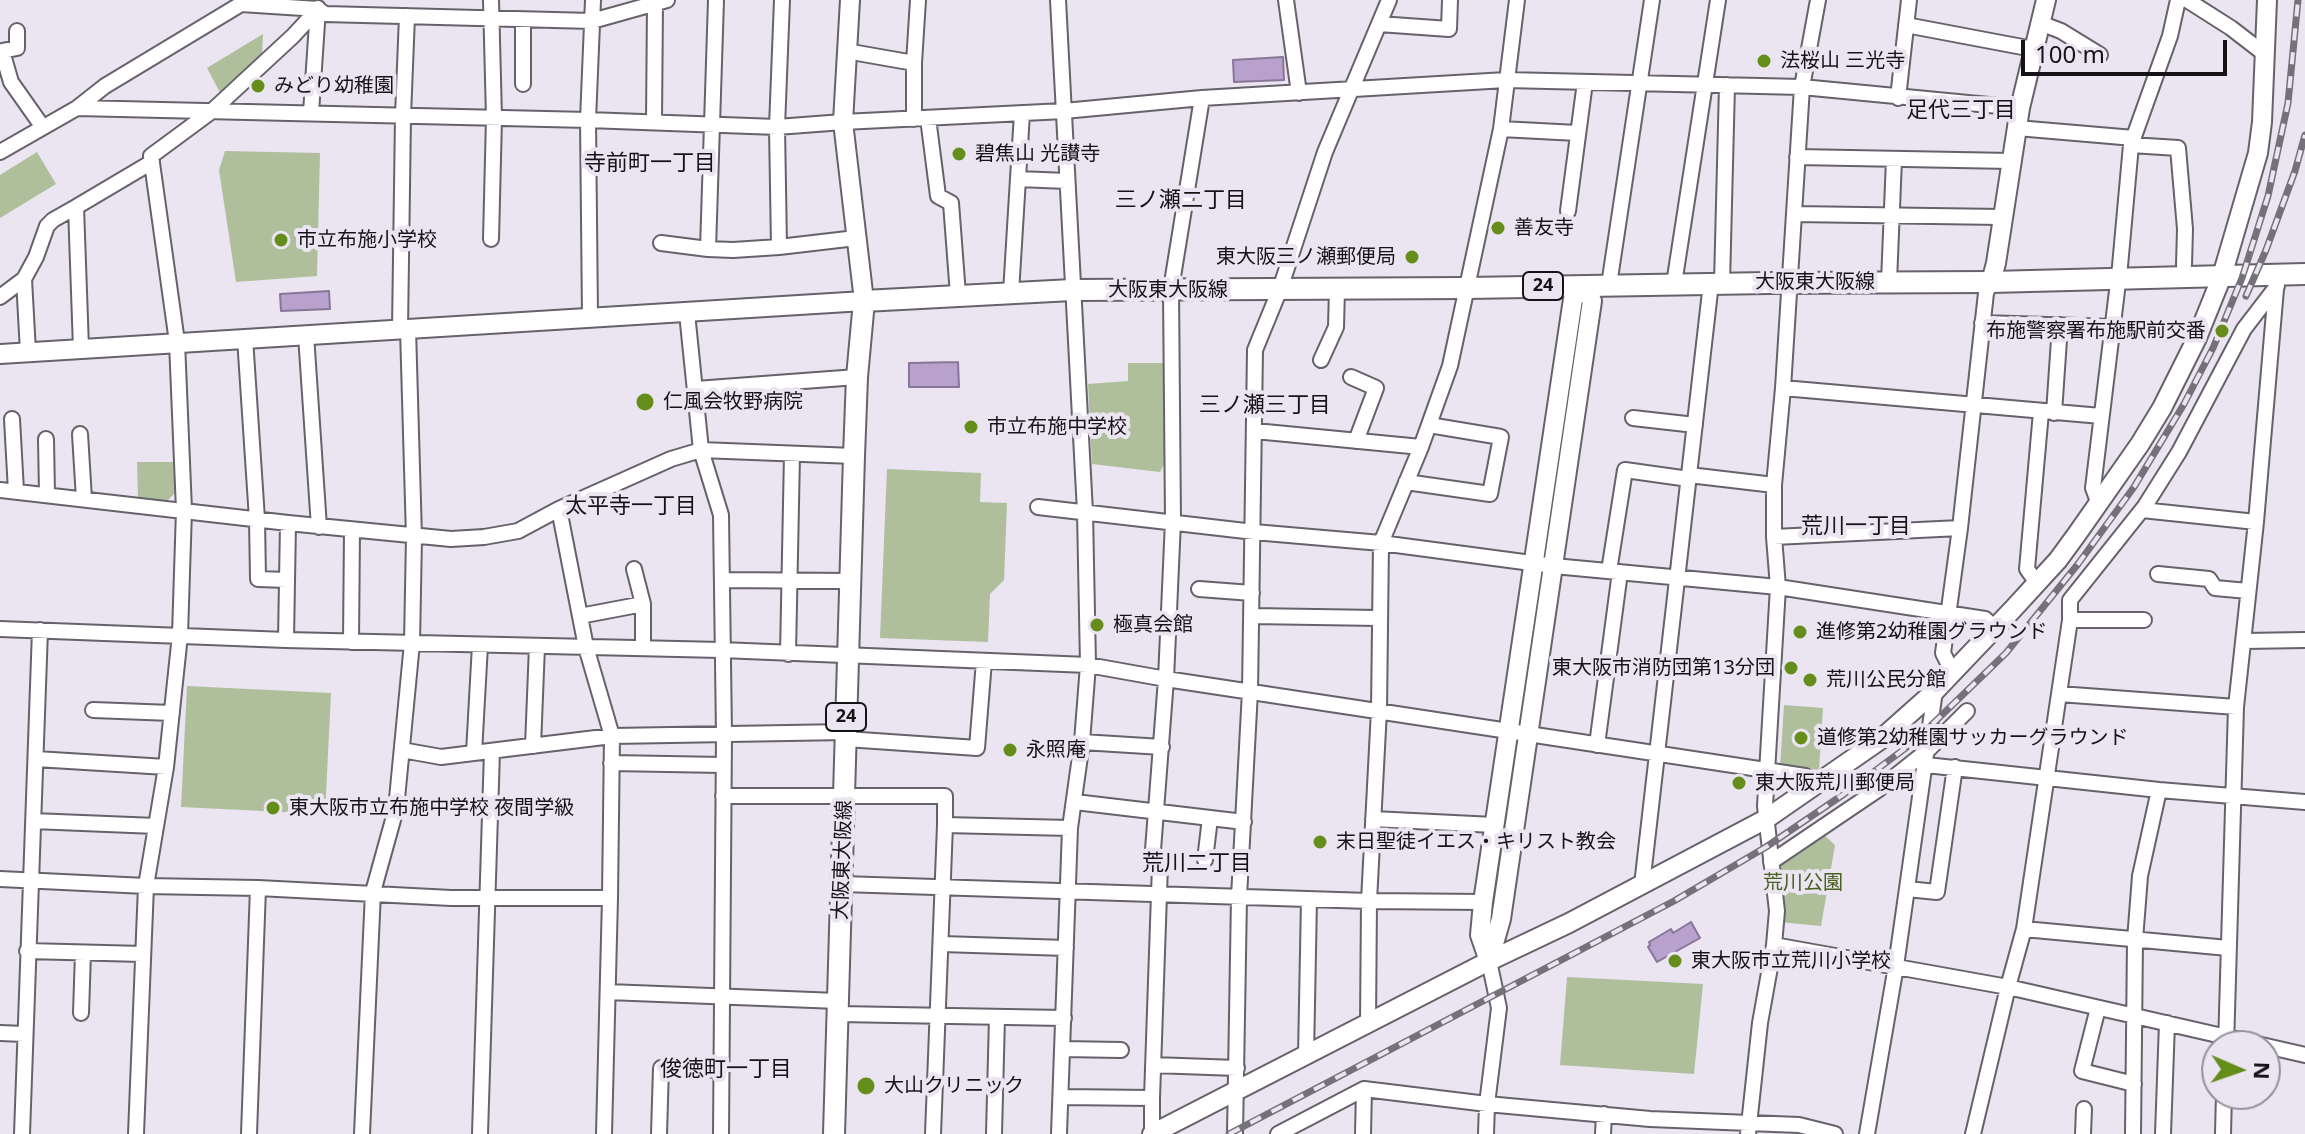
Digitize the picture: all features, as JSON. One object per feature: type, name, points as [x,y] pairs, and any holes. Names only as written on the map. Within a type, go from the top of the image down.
[{"type":"main road","name":"大阪東大阪線","points":[[834,1134],[854,456],[864,301],[1072,290],[1991,282],[2222,276],[2277,281],[2305,274]]},
{"type":"street","points":[[491,0],[494,118],[491,239]]},
{"type":"street","points":[[590,317],[588,120],[593,0]]},
{"type":"street","points":[[708,249],[716,0]]},
{"type":"street","points":[[779,247],[777,127],[782,0]]},
{"type":"street","points":[[0,354],[864,301],[843,122],[850,0]]},
{"type":"street","points":[[918,0],[914,63],[921,119],[938,196],[951,203],[958,295]]},
{"type":"street","points":[[1058,0],[1085,512],[1088,665],[1082,742],[1070,828],[1059,1134]]},
{"type":"street","points":[[1286,0],[1299,93]]},
{"type":"street","points":[[1235,1134],[1239,897],[1252,616],[1255,350],[1280,289],[1325,152],[1389,0]]},
{"type":"street","points":[[1379,24],[1449,29],[1450,0]]},
{"type":"street","points":[[1368,1024],[1369,901],[1379,710],[1381,543],[1421,447],[1450,366],[1501,129],[1517,0]]},
{"type":"street","points":[[1609,285],[1652,0]]},
{"type":"street","points":[[1674,284],[1718,0]]},
{"type":"street","points":[[1749,1128],[1760,1023],[1777,911],[1766,819],[1778,587],[1774,485],[1802,87],[1818,0]]},
{"type":"street","points":[[1898,98],[1909,0]]},
{"type":"street","points":[[1953,673],[1943,653],[1986,293],[1996,263],[2020,108],[2046,0]]},
{"type":"street","points":[[2099,504],[2093,488],[2133,142],[2170,36],[2178,0]]},
{"type":"street","points":[[2187,0],[2266,55]]},
{"type":"street","points":[[1202,98],[1171,289],[1173,521],[1162,747],[1153,850],[1160,865],[1152,1134],[1766,819],[1880,740],[1953,673],[2058,560],[2099,504],[2162,408],[2197,338],[2222,276],[2258,153],[2267,0]]},
{"type":"street","points":[[318,5],[325,14],[592,21],[661,2],[654,122]]},
{"type":"street","points":[[0,152],[77,108],[105,86],[241,4],[318,5]]},
{"type":"street","points":[[136,1134],[146,886],[166,767],[180,635],[184,510],[177,342],[151,156],[212,111],[293,36],[318,5]]},
{"type":"street","points":[[311,113],[318,5]]},
{"type":"street","points":[[362,1134],[373,892],[396,809],[412,643],[414,537],[404,330],[403,116],[407,16]]},
{"type":"street","points":[[523,20],[523,84]]},
{"type":"street","points":[[2040,23],[2061,31],[2100,55]]},
{"type":"street","points":[[1906,25],[2033,49]]},
{"type":"street","points":[[17,31],[17,48],[1,51],[11,82],[42,126]]},
{"type":"street","points":[[846,51],[914,63]]},
{"type":"street","points":[[77,108],[777,127],[1064,111],[1202,98],[1506,80],[1802,87],[2020,108]]},
{"type":"street","points":[[1568,211],[1585,82]]},
{"type":"street","points":[[1642,885],[1695,425],[1717,283],[1727,85]]},
{"type":"street","points":[[1011,293],[1022,113]]},
{"type":"street","points":[[2017,128],[2178,148],[2185,229],[2184,265]]},
{"type":"street","points":[[1501,129],[1577,133]]},
{"type":"street","points":[[1797,157],[2011,161]]},
{"type":"street","points":[[1889,282],[1894,159]]},
{"type":"street","points":[[0,297],[24,279],[47,226],[53,220],[152,162]]},
{"type":"street","points":[[1018,179],[1067,181]]},
{"type":"street","points":[[76,207],[81,348]]},
{"type":"street","points":[[1794,214],[2001,217]]},
{"type":"street","points":[[661,243],[708,249],[779,247],[856,238]]},
{"type":"street","points":[[24,279],[28,352]]},
{"type":"street","points":[[1973,1134],[2024,929],[2070,620],[2070,600],[2142,510],[2179,452],[2244,329],[2277,281]]},
{"type":"street","points":[[2226,1030],[2236,707],[2277,281]]},
{"type":"street","points":[[1486,1134],[1499,1008],[1480,935],[1483,902],[1573,299],[1584,286],[1592,301],[1499,932],[1489,961]]},
{"type":"street","points":[[1321,360],[1336,327],[1337,289]]},
{"type":"street","points":[[687,313],[701,450],[721,515],[724,735],[721,1134]]},
{"type":"street","points":[[1982,323],[2112,327]]},
{"type":"street","points":[[2037,583],[2027,569],[2060,325]]},
{"type":"street","points":[[306,335],[319,527]]},
{"type":"street","points":[[245,338],[258,579],[287,580]]},
{"type":"street","points":[[696,389],[857,377]]},
{"type":"street","points":[[1351,377],[1376,388],[1356,441]]},
{"type":"street","points":[[1783,388],[2101,416]]},
{"type":"street","points":[[1633,418],[1695,425]]},
{"type":"street","points":[[12,419],[16,491]]},
{"type":"street","points":[[1406,482],[1490,494],[1501,437],[1429,425]]},
{"type":"street","points":[[1255,431],[1421,447]]},
{"type":"street","points":[[80,434],[84,499]]},
{"type":"street","points":[[46,439],[47,495]]},
{"type":"street","points":[[0,490],[319,527],[462,539],[518,531],[559,509],[671,459],[701,450],[854,456]]},
{"type":"street","points":[[788,654],[792,454]]},
{"type":"street","points":[[1597,745],[1625,470],[1774,485]]},
{"type":"street","points":[[1038,507],[1381,543],[1554,566],[1778,587],[1985,619],[1995,628]]},
{"type":"street","points":[[559,509],[586,647],[612,736],[604,1134]]},
{"type":"street","points":[[2142,510],[2256,522]]},
{"type":"street","points":[[286,640],[288,523]]},
{"type":"street","points":[[1774,537],[1960,528]]},
{"type":"street","points":[[351,642],[352,530]]},
{"type":"street","points":[[634,569],[643,604],[643,648]]},
{"type":"street","points":[[2158,574],[2209,579],[2215,588],[2248,591]]},
{"type":"street","points":[[722,580],[850,581]]},
{"type":"street","points":[[1199,589],[1252,593]]},
{"type":"street","points":[[580,616],[643,604]]},
{"type":"street","points":[[1252,616],[1379,618]]},
{"type":"street","points":[[2070,620],[2144,620]]},
{"type":"street","points":[[0,629],[351,642],[721,650],[1088,665],[1805,776],[1818,783]]},
{"type":"street","points":[[22,1134],[40,630]]},
{"type":"street","points":[[2244,641],[2305,640]]},
{"type":"street","points":[[474,753],[480,645]]},
{"type":"street","points":[[533,746],[537,646]]},
{"type":"street","points":[[402,750],[441,757],[612,736],[724,735],[846,736],[977,748],[984,661]]},
{"type":"street","points":[[1867,1134],[1896,966],[1935,691]]},
{"type":"street","points":[[2059,694],[2236,707]]},
{"type":"street","points":[[93,710],[172,713]]},
{"type":"street","points":[[1771,862],[1927,757],[1967,711]]},
{"type":"street","points":[[1082,742],[1162,747]]},
{"type":"street","points":[[480,1134],[492,751]]},
{"type":"street","points":[[1927,757],[1955,767],[2159,790],[2305,802]]},
{"type":"street","points":[[36,759],[166,767]]},
{"type":"street","points":[[611,763],[723,765]]},
{"type":"street","points":[[1907,889],[1937,892],[1955,767]]},
{"type":"street","points":[[2133,1134],[2135,940],[2140,876],[2159,790]]},
{"type":"street","points":[[723,796],[945,796],[933,1134]]},
{"type":"street","points":[[1075,802],[1244,822]]},
{"type":"street","points":[[1205,860],[1210,818]]},
{"type":"street","points":[[1373,819],[1494,825]]},
{"type":"street","points":[[33,821],[156,826]]},
{"type":"street","points":[[945,825],[1070,828]]},
{"type":"street","points":[[0,879],[373,892],[451,898],[610,898]]},
{"type":"street","points":[[842,884],[1483,902]]},
{"type":"street","points":[[249,1134],[258,888]]},
{"type":"street","points":[[1306,1056],[1309,899]]},
{"type":"street","points":[[2024,929],[2228,948]]},
{"type":"street","points":[[942,944],[1066,948]]},
{"type":"street","points":[[1774,945],[2008,987],[2201,1033]]},
{"type":"street","points":[[27,951],[143,954]]},
{"type":"street","points":[[81,1013],[83,953]]},
{"type":"street","points":[[608,992],[723,998],[936,1016],[1064,1018]]},
{"type":"street","points":[[2098,1008],[2082,1071],[2134,1084]]},
{"type":"street","points":[[994,1134],[997,1017]]},
{"type":"street","points":[[2163,1134],[2167,1023]]},
{"type":"street","points":[[0,1033],[24,1034]]},
{"type":"street","points":[[1063,1049],[1121,1050]]},
{"type":"street","points":[[2281,1051],[2305,1055]]},
{"type":"street","points":[[1153,1065],[1237,1068]]},
{"type":"street","points":[[659,1134],[661,1068],[722,1070]]},
{"type":"street","points":[[1278,1134],[1364,1089],[1487,1104],[1749,1128],[1799,1125],[1835,1134]]},
{"type":"street","points":[[1363,1134],[1364,1089]]},
{"type":"street","points":[[1061,1097],[1152,1098]]},
{"type":"street","points":[[2083,1134],[2084,1109]]},
{"type":"street","points":[[2223,1134],[2224,1110]]},
{"type":"street","points":[[1603,1134],[1604,1114]]},
{"type":"green space","points":[[263,34],[262,55],[224,100],[207,68]]},
{"type":"green space","points":[[225,151],[320,153],[317,276],[236,282],[219,170]]},
{"type":"green space","points":[[37,152],[56,184],[0,218],[0,175]]},
{"type":"green space","points":[[1128,363],[1168,363],[1166,461],[1160,472],[1092,464],[1088,384],[1128,381]]},
{"type":"green space","points":[[137,462],[173,462],[175,493],[167,501],[138,498]]},
{"type":"green space","points":[[887,469],[981,473],[980,502],[1007,503],[1004,580],[990,594],[988,642],[880,638]]},
{"type":"green space","points":[[187,686],[331,693],[325,814],[181,807]]},
{"type":"green space","name":"道修第2幼稚園サッカーグラウンド","points":[[1784,705],[1823,708],[1819,770],[1780,768]]},
{"type":"green space","name":"荒川公園","points":[[1823,834],[1835,845],[1821,926],[1779,922],[1776,865]]},
{"type":"green space","points":[[1567,977],[1703,984],[1694,1074],[1560,1065]]},
{"type":"shaded area","points":[[1283,57],[1284,80],[1234,82],[1233,60]]},
{"type":"shaded area","points":[[329,291],[330,309],[281,311],[280,294]]},
{"type":"shaded area","points":[[958,362],[959,387],[909,387],[909,363]]},
{"type":"shaded area","points":[[1691,922],[1700,938],[1657,962],[1648,947],[1649,942]]},
{"type":"railway","points":[[1229,1134],[1674,901],[1766,847],[1915,741],[2006,653],[2078,564],[2134,487],[2184,404],[2213,348],[2242,278],[2268,196],[2288,103],[2298,0]]},
{"type":"railway","points":[[2246,296],[2295,171],[2305,135]]},
{"type":"place","name":"法桜山 三光寺","points":[[1764,61]]},
{"type":"place","name":"みどり幼稚園","points":[[258,86]]},
{"type":"place","name":"碧焦山 光讃寺","points":[[959,154]]},
{"type":"place","name":"善友寺","points":[[1498,228]]},
{"type":"place","name":"市立布施小学校","points":[[281,240]]},
{"type":"place","name":"東大阪三ノ瀬郵便局","points":[[1412,257]]},
{"type":"place","name":"布施警察署布施駅前交番","points":[[2222,331]]},
{"type":"place","name":"仁風会牧野病院","points":[[645,402]]},
{"type":"place","name":"市立布施中学校","points":[[971,427]]},
{"type":"place","name":"極真会館","points":[[1097,625]]},
{"type":"place","name":"進修第2幼稚園グラウンド","points":[[1800,632]]},
{"type":"place","name":"東大阪市消防団第13分団","points":[[1791,668]]},
{"type":"place","name":"荒川公民分館","points":[[1810,680]]},
{"type":"place","name":"道修第2幼稚園サッカーグラウンド","points":[[1801,738]]},
{"type":"place","name":"永照庵","points":[[1010,750]]},
{"type":"place","name":"東大阪荒川郵便局","points":[[1739,783]]},
{"type":"place","name":"東大阪市立布施中学校 夜間学級","points":[[273,808]]},
{"type":"place","name":"末日聖徒イエス・キリスト教会","points":[[1320,842]]},
{"type":"place","name":"東大阪市立荒川小学校","points":[[1675,961]]},
{"type":"place","name":"大山クリニック","points":[[866,1086]]},
{"type":"district","name":"足代三丁目","points":[[1961,111]]},
{"type":"district","name":"寺前町一丁目","points":[[650,164]]},
{"type":"district","name":"三ノ瀬二丁目","points":[[1181,201]]},
{"type":"district","name":"三ノ瀬三丁目","points":[[1265,406]]},
{"type":"district","name":"太平寺一丁目","points":[[631,507]]},
{"type":"district","name":"荒川一丁目","points":[[1856,527]]},
{"type":"district","name":"荒川二丁目","points":[[1197,864]]},
{"type":"district","name":"俊徳町一丁目","points":[[726,1070]]}]
